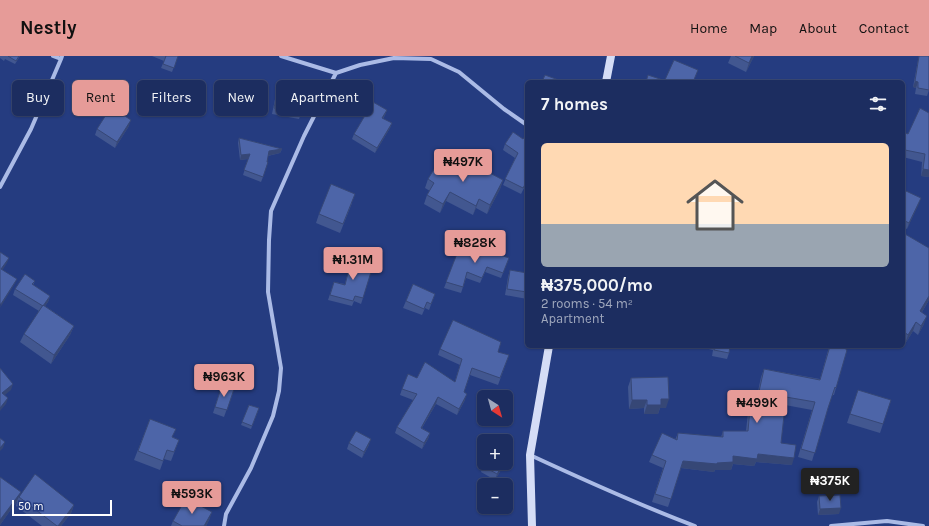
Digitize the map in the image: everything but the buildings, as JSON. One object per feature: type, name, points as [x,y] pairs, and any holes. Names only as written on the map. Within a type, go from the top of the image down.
[{"type":"street","points":[[0,187],[31,129],[62,58],[53,56]]},
{"type":"street","points":[[281,56],[336,73],[360,65],[394,58],[431,59],[459,72],[504,109],[525,124]]},
{"type":"street","points":[[606,80],[610,56]]},
{"type":"street","points":[[224,526],[226,514],[251,468],[273,416],[279,391],[281,368],[268,292],[271,211],[304,136],[336,73]]},
{"type":"street","points":[[532,526],[530,455],[549,348]]},
{"type":"street","points":[[530,455],[581,479],[695,526]]},
{"type":"street","points":[[831,526],[888,521],[923,526]]}]
